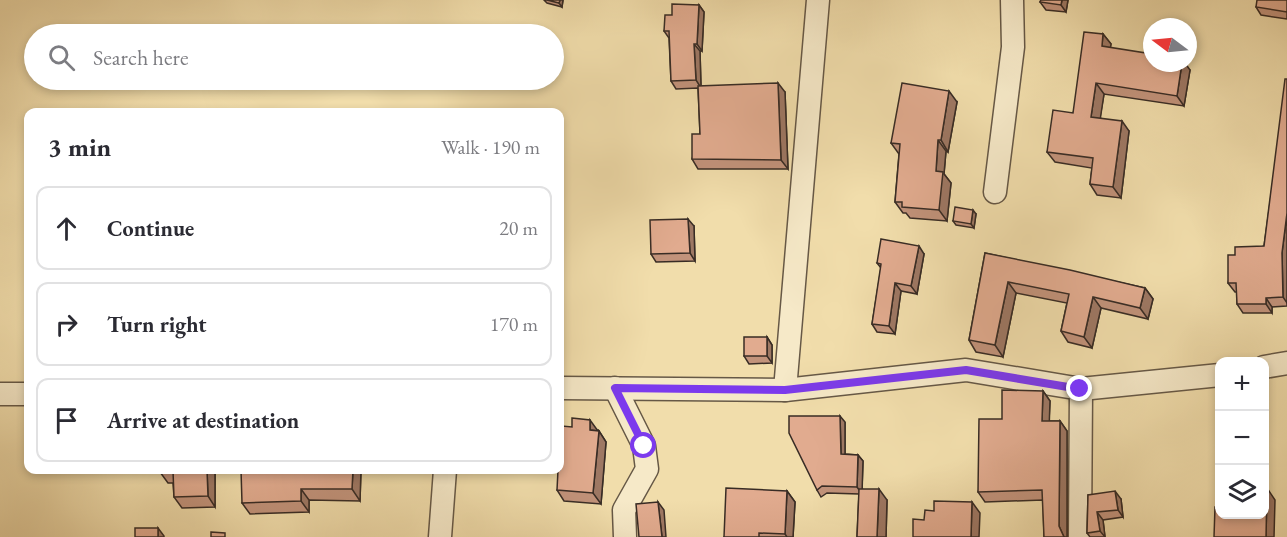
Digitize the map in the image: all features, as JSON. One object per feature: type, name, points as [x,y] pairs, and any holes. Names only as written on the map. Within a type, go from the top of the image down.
[{"type":"street","points":[[785,390],[818,0]]},
{"type":"street","points":[[995,192],[1013,47],[1012,0]]},
{"type":"street","points":[[1269,366],[1287,363]]},
{"type":"street","points":[[564,388],[785,390],[966,370],[1080,389],[1215,376]]},
{"type":"street","points":[[615,388],[644,446],[647,469],[624,510],[625,537]]},
{"type":"street","points":[[1080,389],[1080,537]]},
{"type":"street","points":[[0,394],[24,394]]},
{"type":"street","points":[[440,537],[445,474]]},
{"type":"building","points":[[1041,0],[1062,0],[1061,5],[1040,2]]},
{"type":"building","points":[[1257,0],[1287,0],[1287,12],[1256,7]]},
{"type":"building","points":[[672,4],[699,5],[697,44],[694,44],[696,80],[671,81],[669,31],[664,31],[665,15],[672,15]]},
{"type":"building","points":[[1084,32],[1103,34],[1102,46],[1143,53],[1143,72],[1181,72],[1177,96],[1096,83],[1091,117],[1122,121],[1113,187],[1090,184],[1093,158],[1047,152],[1053,110],[1073,113]]},
{"type":"building","points":[[1285,79],[1287,79],[1287,213],[1282,253],[1283,297],[1266,298],[1266,304],[1237,304],[1236,283],[1228,283],[1228,255],[1235,255],[1235,247],[1264,246]]},
{"type":"building","points":[[778,83],[781,160],[692,159],[692,134],[700,134],[698,86]]},
{"type":"building","points":[[902,83],[949,91],[941,140],[938,140],[936,171],[943,172],[939,210],[902,207],[902,202],[895,202],[900,144],[891,143]]},
{"type":"building","points":[[955,207],[973,210],[971,224],[953,221]]},
{"type":"building","points":[[688,219],[690,253],[651,254],[650,220]]},
{"type":"building","points":[[881,239],[919,246],[911,286],[895,283],[889,326],[872,324],[881,264],[877,263]]},
{"type":"building","points":[[985,253],[1145,288],[1140,308],[1093,297],[1084,337],[1061,331],[1069,294],[1008,282],[995,345],[969,340]]},
{"type":"building","points":[[744,337],[767,337],[767,356],[744,356]]},
{"type":"building","points":[[1002,390],[1043,391],[1042,421],[1060,421],[1059,526],[1064,537],[1044,537],[1042,490],[978,492],[979,419],[1002,419]]},
{"type":"building","points":[[789,416],[840,416],[841,454],[858,455],[857,487],[822,486],[817,490],[789,433]]},
{"type":"building","points":[[572,418],[590,420],[590,430],[599,431],[593,493],[557,490],[558,474],[564,474],[564,426],[572,427]]},
{"type":"building","points":[[173,474],[207,474],[208,496],[174,497]]},
{"type":"building","points":[[241,474],[353,474],[352,489],[301,489],[301,501],[242,503]]},
{"type":"building","points":[[726,488],[787,491],[785,534],[759,533],[759,537],[724,537]]},
{"type":"building","points":[[859,489],[879,489],[877,537],[857,537]]},
{"type":"building","points":[[1115,491],[1118,510],[1097,512],[1100,531],[1087,533],[1088,495]]},
{"type":"building","points":[[934,501],[972,502],[971,537],[913,537],[913,519],[924,520],[925,510],[934,511]]},
{"type":"building","points":[[658,502],[662,537],[639,537],[636,504]]},
{"type":"building","points":[[1215,507],[1215,519],[1266,519],[1266,537],[1214,537]]},
{"type":"building","points":[[135,528],[158,528],[158,537],[135,537]]},
{"type":"building","points":[[211,532],[225,533],[225,537],[211,537]]},
{"type":"route","points":[[644,446],[615,388],[785,390],[966,370],[1080,389]]}]
